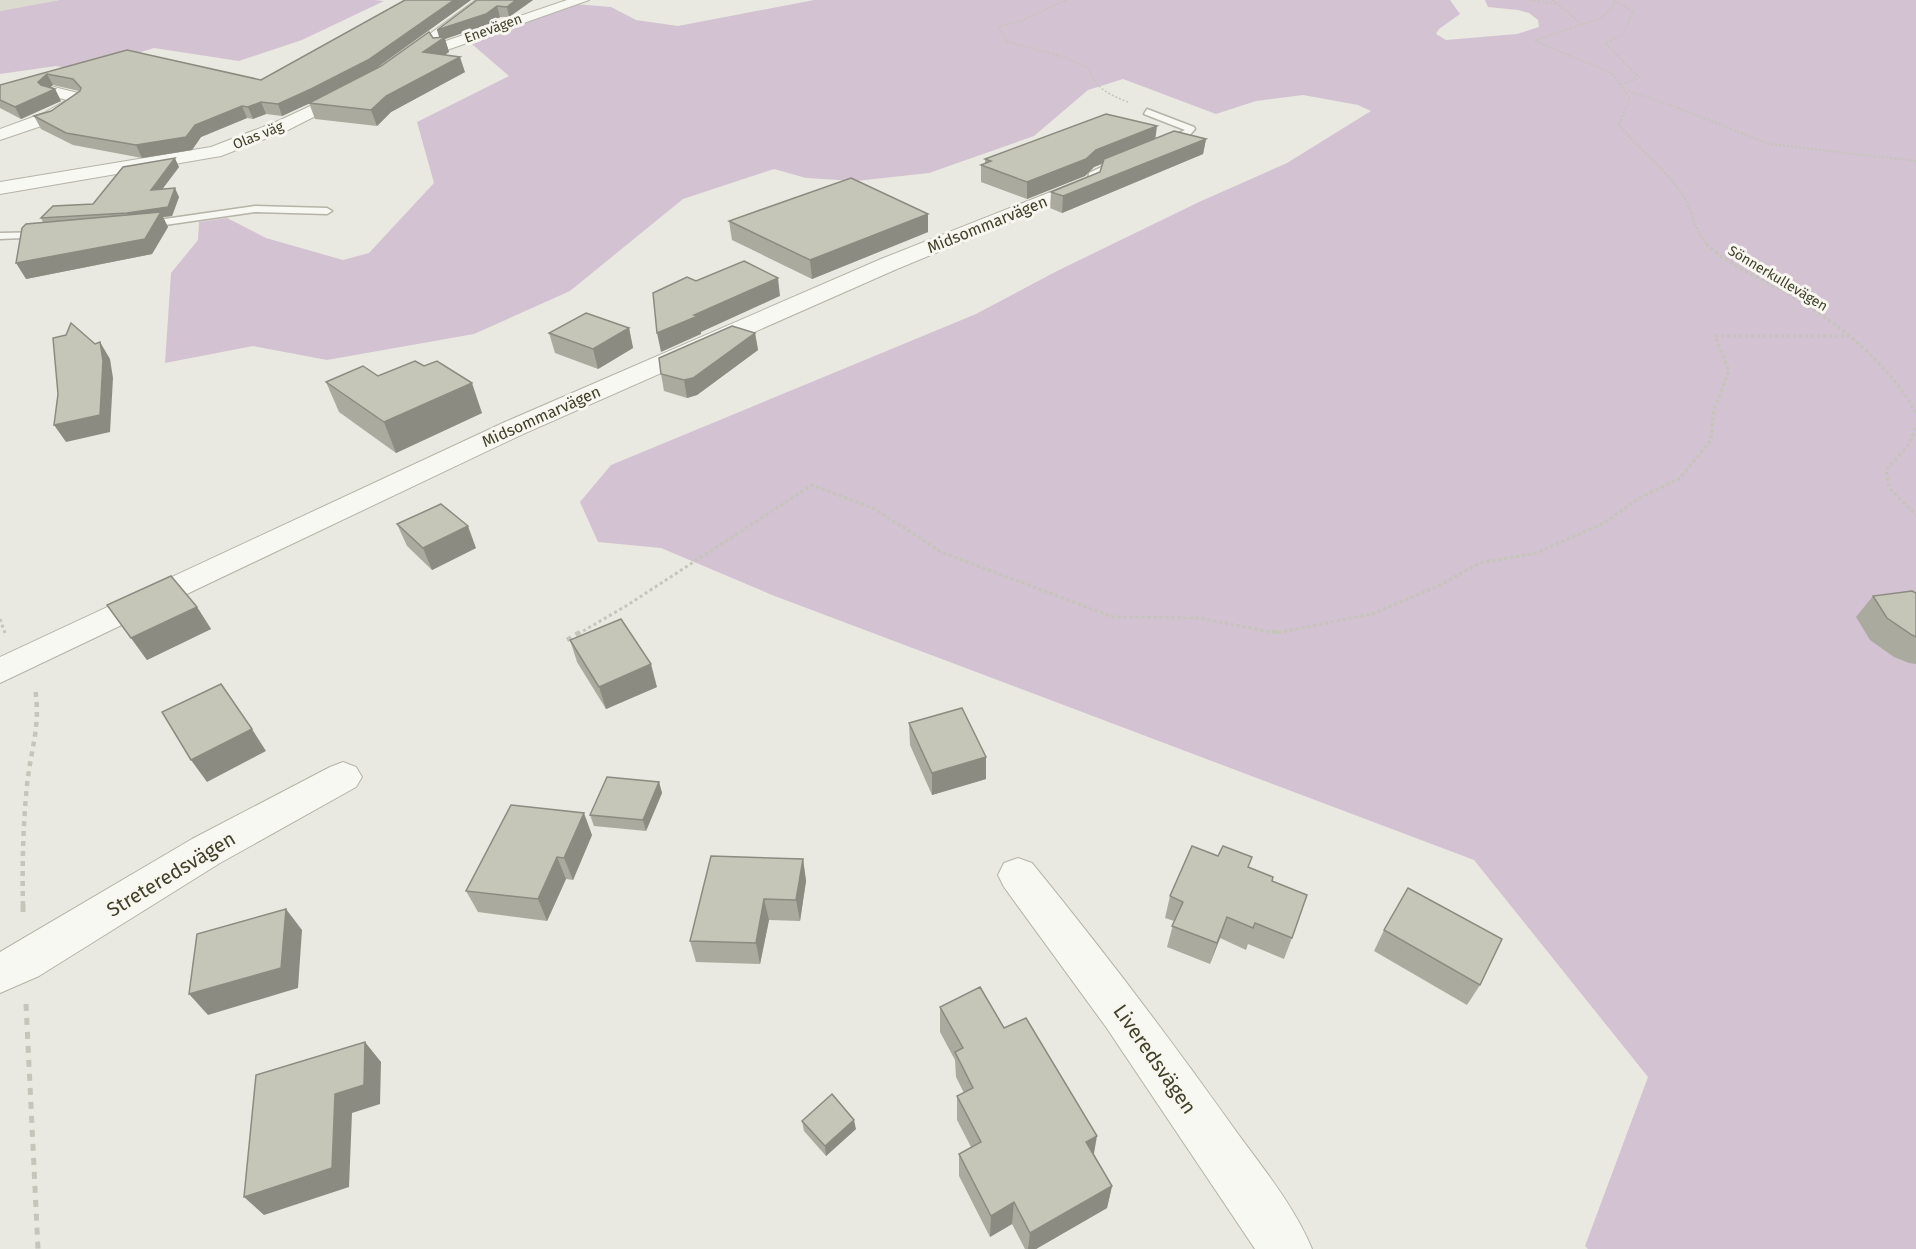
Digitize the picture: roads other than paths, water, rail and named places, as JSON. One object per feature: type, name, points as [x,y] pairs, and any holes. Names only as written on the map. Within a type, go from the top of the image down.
[{"type":"street","points":[[384,73],[484,0]]},
{"type":"street","name":"Enevägen","points":[[405,59],[522,17],[582,0]]},
{"type":"street","name":"Olas väg","points":[[0,188],[215,152],[282,126],[365,84]]},
{"type":"street","points":[[0,135],[50,117],[77,100],[72,96],[54,92]]},
{"type":"street","name":"Midsommarvägen","points":[[0,671],[514,428],[889,264],[1091,182]]},
{"type":"street","name":"Streteredsvägen","points":[[0,973],[24,962],[206,851],[343,777]]},
{"type":"street","name":"Liveredsvägen","points":[[1018,874],[1153,1054],[1286,1249]]},
{"type":"lane","points":[[1147,112],[1191,129],[1186,134],[1152,148]]},
{"type":"lane","points":[[1091,182],[1092,175],[1124,160]]},
{"type":"lane","points":[[132,227],[255,209],[327,212]]},
{"type":"lane","points":[[0,236],[58,233]]}]
